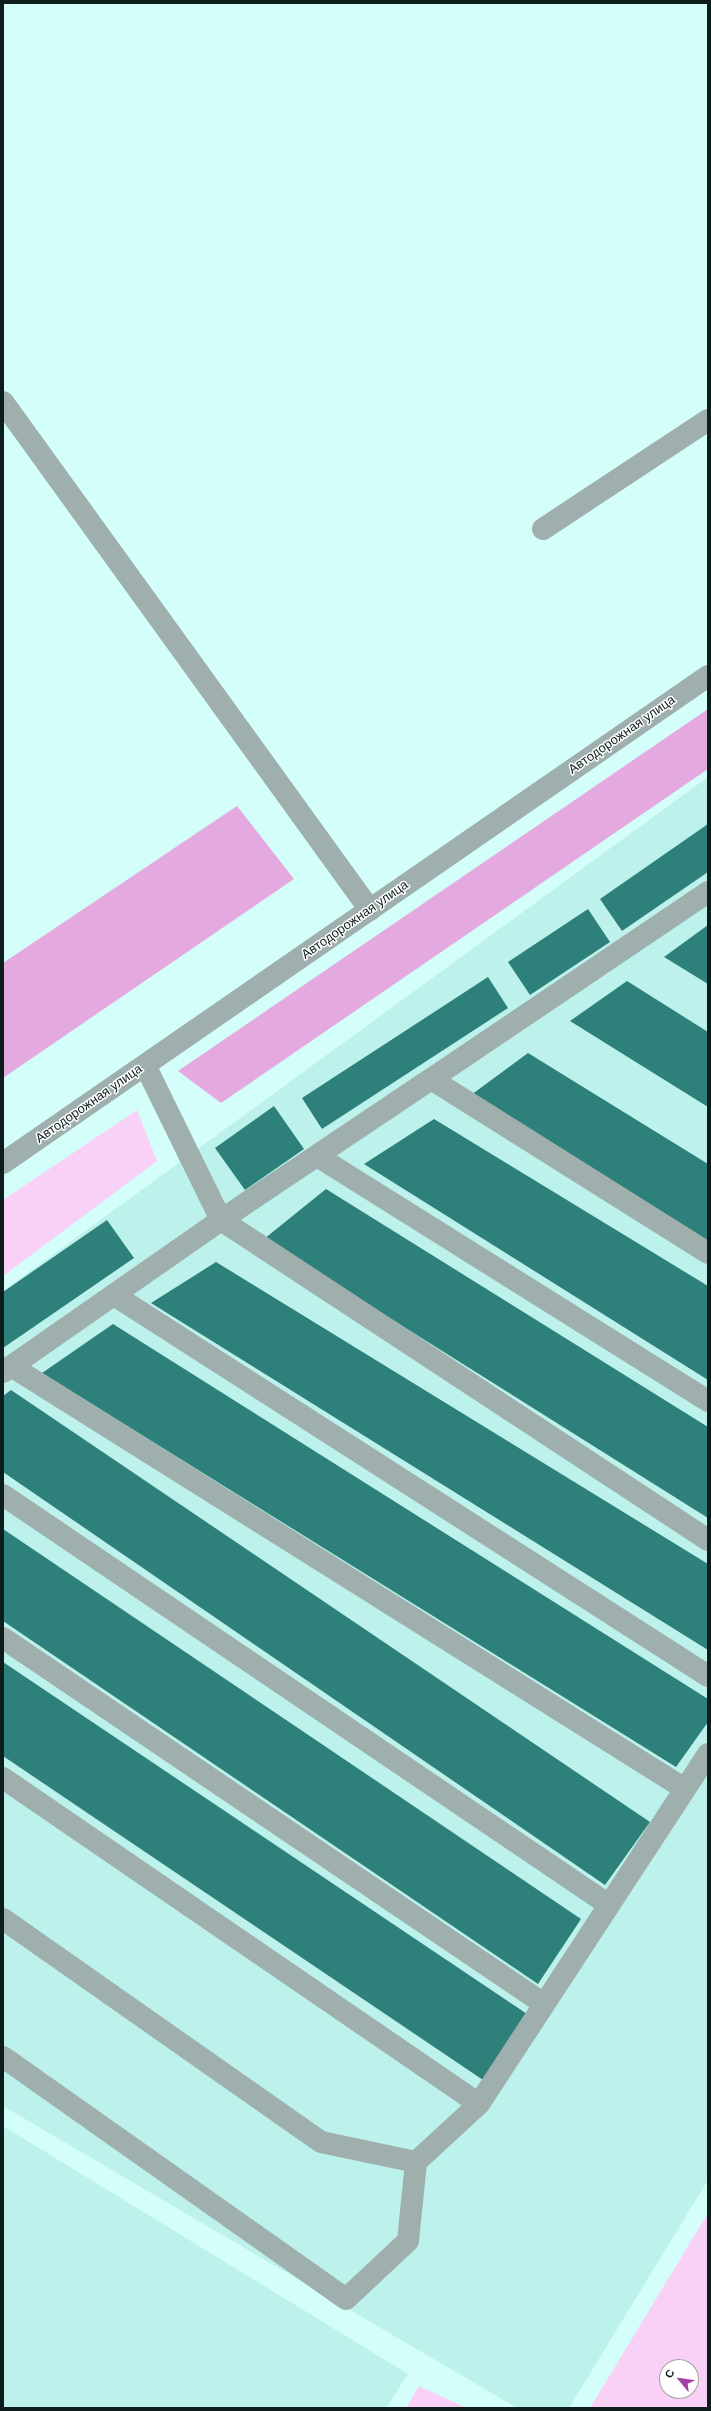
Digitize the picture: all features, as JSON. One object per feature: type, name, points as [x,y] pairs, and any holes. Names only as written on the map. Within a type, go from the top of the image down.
[{"type":"street","points":[[3,402],[370,910]]},
{"type":"street","points":[[543,529],[708,420]]},
{"type":"street","name":"Автодорожная улица","points":[[3,1163],[708,676]]},
{"type":"street","points":[[685,1790],[7,1369],[221,1220],[708,892]]},
{"type":"street","points":[[145,1065],[221,1220],[708,1540]]},
{"type":"street","points":[[431,1079],[708,1254]]},
{"type":"street","points":[[317,1156],[708,1401]]},
{"type":"street","points":[[114,1295],[708,1676]]},
{"type":"street","points":[[3,1495],[609,1905]]},
{"type":"street","points":[[3,1638],[544,2004]]},
{"type":"street","points":[[3,2057],[346,2299],[408,2241],[416,2162],[479,2104],[708,1754]]},
{"type":"street","points":[[3,1778],[479,2104]]},
{"type":"street","points":[[3,1919],[321,2142],[416,2162]]},
{"type":"shaded area","points":[[708,709],[708,769],[221,1103],[178,1071]]},
{"type":"shaded area","points":[[708,777],[708,2180],[569,2408],[517,2408],[3,2106],[3,1291]]},
{"type":"shaded area","points":[[237,806],[294,879],[3,1078],[3,963]]},
{"type":"shaded area","points":[[137,1110],[157,1161],[3,1276],[3,1200]]},
{"type":"shaded area","points":[[3,2126],[408,2374],[386,2408],[3,2408]]},
{"type":"shaded area","points":[[708,2213],[708,2408],[590,2408]]},
{"type":"shaded area","points":[[419,2386],[467,2408],[406,2408]]},
{"type":"building","points":[[708,824],[708,872],[622,931],[600,899]]},
{"type":"building","points":[[588,909],[610,942],[530,995],[508,962]]},
{"type":"building","points":[[708,925],[708,984],[664,957]]},
{"type":"building","points":[[488,977],[508,1008],[322,1129],[302,1098]]},
{"type":"building","points":[[627,981],[708,1032],[708,1107],[570,1021]]},
{"type":"building","points":[[528,1053],[708,1164],[708,1243],[471,1095]]},
{"type":"building","points":[[274,1106],[304,1149],[245,1190],[215,1148]]},
{"type":"building","points":[[434,1119],[708,1286],[708,1380],[364,1164]]},
{"type":"building","points":[[326,1189],[708,1427],[708,1518],[264,1239]]},
{"type":"building","points":[[107,1220],[134,1258],[3,1348],[3,1292]]},
{"type":"building","points":[[216,1262],[708,1564],[708,1650],[151,1303]]},
{"type":"building","points":[[113,1324],[708,1699],[708,1722],[676,1767],[42,1373]]},
{"type":"building","points":[[11,1390],[650,1822],[605,1885],[3,1472],[3,1396]]},
{"type":"building","points":[[3,1529],[581,1919],[538,1984],[3,1621]]},
{"type":"building","points":[[3,1662],[527,2014],[483,2080],[3,1756]]}]
